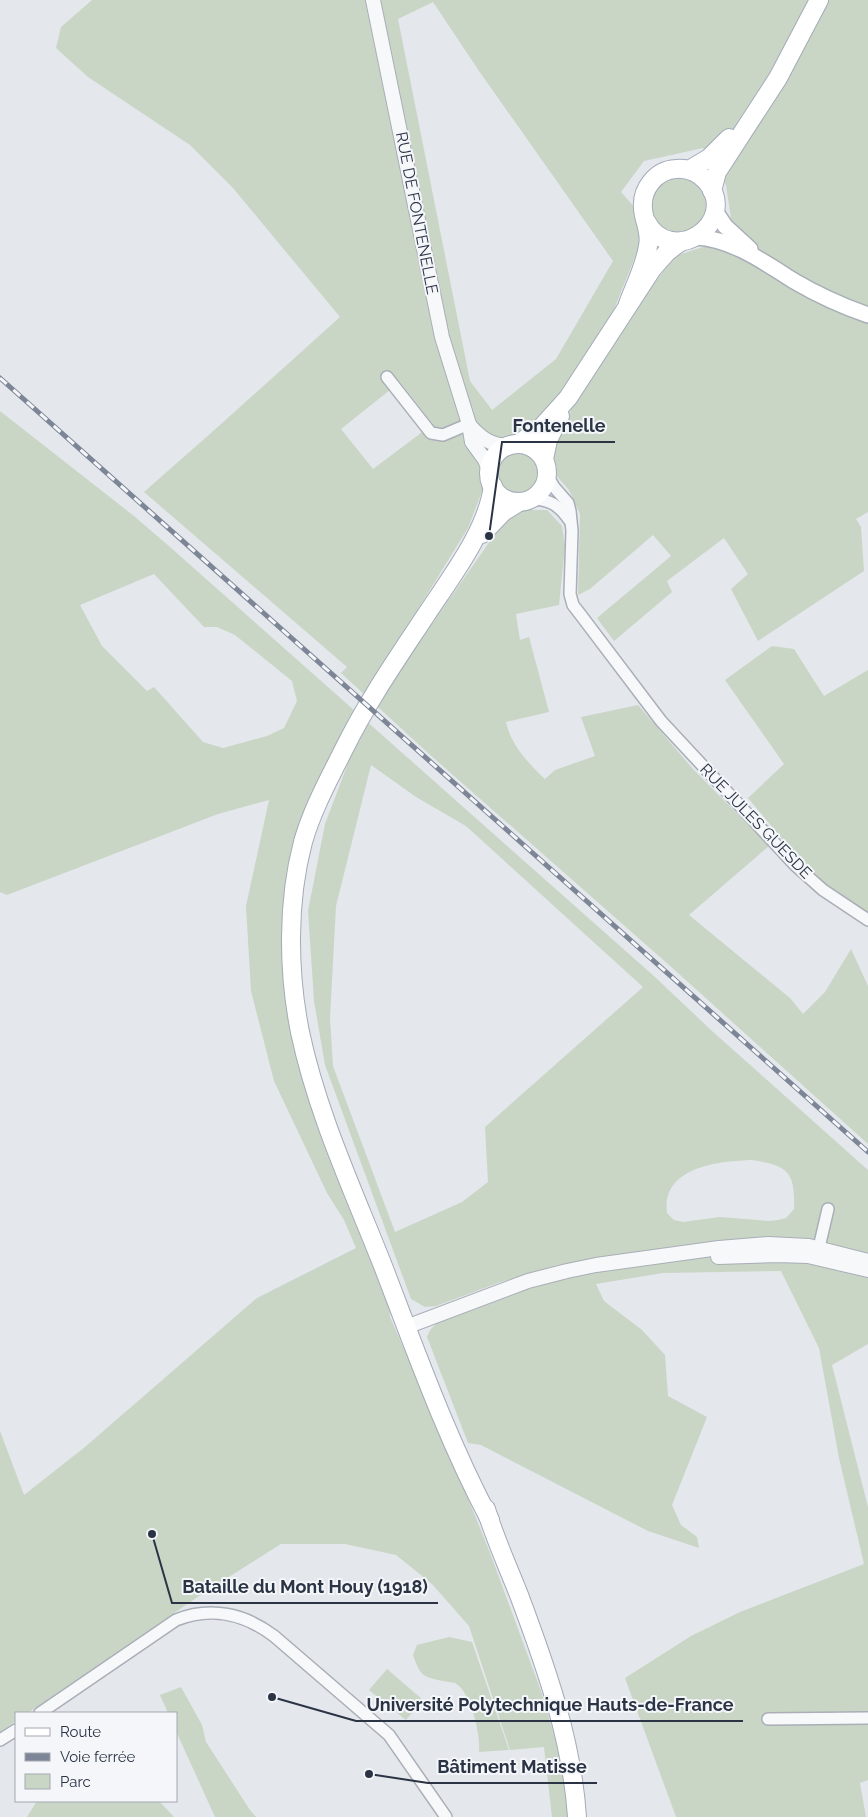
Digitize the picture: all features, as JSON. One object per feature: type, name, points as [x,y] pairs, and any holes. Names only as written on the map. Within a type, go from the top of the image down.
[{"type":"main road","points":[[689,170],[715,153],[738,126],[812,0]]},
{"type":"main road","points":[[712,191],[717,172],[781,73],[819,0]]},
{"type":"main road","points":[[467,551],[496,518],[508,508],[542,490],[548,440],[568,398],[656,263],[667,252],[708,227],[715,211],[712,191],[703,178],[689,170],[677,169],[661,174],[651,182],[645,193],[643,213],[649,236],[647,255],[628,304]]},
{"type":"main road","points":[[715,211],[730,231],[764,262]]},
{"type":"main road","points":[[646,221],[660,236],[672,241],[716,240],[764,262],[817,294],[868,315]]},
{"type":"main road","points":[[568,398],[540,429],[495,456],[488,508],[467,551],[379,686],[355,727],[337,765],[320,818],[306,885],[302,943],[305,992],[313,1041],[327,1091],[411,1325],[461,1440],[540,1653],[589,1817]]},
{"type":"main road","points":[[513,445],[533,448],[546,467]]},
{"type":"main road","points":[[491,479],[504,498],[524,501]]},
{"type":"main road","points":[[564,1735],[577,1817]]},
{"type":"street","name":"RUE DE FONTENELLE","points":[[373,0],[446,351],[469,424],[472,442],[485,460],[491,479]]},
{"type":"street","points":[[387,377],[431,433],[444,435],[469,424]]},
{"type":"street","name":"RUE DE FONTENELLE","points":[[469,424],[486,441],[497,445],[513,445]]},
{"type":"street","points":[[546,467],[554,487],[568,503],[570,521]]},
{"type":"street","points":[[524,501],[544,500],[552,502],[562,510],[570,521]]},
{"type":"street","name":"RUE JULES GUESDE","points":[[570,521],[572,531],[569,588],[571,600],[653,712],[803,872],[823,890],[868,920]]},
{"type":"street","points":[[818,1253],[828,1209]]},
{"type":"street","points":[[411,1325],[548,1275],[591,1266],[696,1251],[752,1245],[790,1244],[868,1270]]},
{"type":"street","points":[[818,1253],[868,1261]]},
{"type":"street","points":[[41,1712],[176,1620],[188,1616],[212,1613],[234,1615],[256,1624],[274,1636],[385,1732],[446,1817]]},
{"type":"street","points":[[768,1718],[868,1718]]},
{"type":"street","points":[[0,1740],[15,1731]]},
{"type":"street","points":[[437,1804],[453,1817]]},
{"type":"green space","points":[[92,0],[868,0],[868,512],[856,519],[861,527],[864,571],[758,641],[731,589],[748,574],[724,538],[667,581],[672,592],[614,641],[597,618],[671,556],[653,535],[590,589],[578,595],[580,514],[569,490],[555,474],[552,449],[577,397],[645,295],[675,256],[709,245],[731,218],[726,185],[703,148],[644,161],[621,192],[635,208],[643,237],[609,322],[564,389],[539,421],[524,434],[500,438],[481,468],[483,489],[468,528],[404,632],[420,641],[502,524],[525,510],[547,510],[562,526],[565,546],[559,605],[516,614],[520,640],[529,637],[549,712],[506,722],[508,730],[516,746],[545,779],[555,770],[595,756],[581,717],[638,705],[693,769],[769,846],[689,915],[790,998],[803,1014],[825,992],[851,949],[868,986],[868,1144],[669,965],[428,753],[341,673],[347,667],[144,492],[340,317],[233,188],[190,145],[88,77],[56,48],[61,27]],"holes":[[[433,2],[479,71],[613,261],[556,359],[492,410],[470,381],[398,19]],[[400,382],[433,424],[373,469],[341,429]]]},
{"type":"green space","points":[[679,177],[690,179],[699,185],[705,194],[707,205],[705,216],[699,225],[690,231],[679,233],[668,231],[659,225],[653,216],[651,205],[653,194],[659,185],[668,179]]},
{"type":"green space","points":[[0,411],[134,516],[170,547],[655,977],[712,1031],[868,1170],[868,1344],[832,1365],[868,1507],[868,1780],[860,1783],[866,1817],[676,1817],[625,1678],[691,1636],[740,1612],[864,1564],[839,1458],[819,1348],[781,1271],[663,1273],[596,1284],[604,1301],[642,1330],[665,1355],[668,1396],[707,1417],[672,1505],[681,1525],[697,1537],[699,1548],[648,1531],[481,1445],[468,1443],[427,1337],[430,1330],[437,1323],[514,1293],[567,1277],[566,1264],[498,1283],[436,1306],[425,1307],[411,1299],[325,1065],[314,1001],[308,911],[325,824],[356,742],[343,732],[308,811],[291,1016],[389,1293],[390,1317],[453,1461],[490,1553],[541,1691],[560,1755],[571,1817],[552,1817],[544,1747],[510,1750],[469,1626],[432,1584],[396,1555],[345,1544],[281,1544],[199,1596],[29,1712],[15,1712],[15,1722],[0,1732],[0,1431],[24,1495],[85,1447],[257,1298],[356,1248],[344,1220],[327,1193],[274,1081],[251,991],[246,906],[269,800],[218,814],[7,895],[0,892]],"holes":[[[154,574],[204,627],[217,627],[235,635],[292,681],[297,701],[284,728],[267,736],[223,748],[203,742],[154,687],[147,691],[102,646],[80,605]],[[371,765],[416,797],[466,826],[643,987],[485,1127],[488,1182],[462,1202],[395,1232],[333,1066],[330,1018],[336,906]],[[752,1160],[782,1168],[791,1179],[794,1209],[786,1218],[769,1221],[720,1217],[683,1222],[674,1220],[667,1213],[668,1198],[673,1185],[683,1176],[709,1165]]]},
{"type":"green space","points":[[523,453],[530,456],[536,462],[539,473],[538,481],[530,490],[523,493],[515,493],[508,490],[500,481],[499,469],[502,462],[511,454]]},
{"type":"green space","points":[[772,646],[794,649],[824,696],[868,670],[868,926],[819,894],[825,884],[789,847],[748,798],[784,764],[725,680]]},
{"type":"green space","points":[[449,1637],[472,1642],[509,1750],[479,1752],[477,1725],[474,1714],[461,1688],[455,1683],[436,1680],[426,1676],[420,1671],[413,1655],[417,1645]]},
{"type":"green space","points":[[387,1669],[423,1700],[406,1720],[369,1690]]},
{"type":"green space","points":[[181,1687],[202,1725],[206,1742],[256,1817],[215,1817],[178,1735],[178,1712],[168,1712],[160,1695]]},
{"type":"green space","points":[[36,1802],[160,1802],[174,1817],[27,1817]]},
{"type":"railway","points":[[0,378],[868,1152]]},
{"type":"place","name":"Fontenelle","points":[[489,536]]},
{"type":"place","name":"Bataille du Mont Houy (1918)","points":[[152,1534]]},
{"type":"place","name":"Université Polytechnique Hauts-de-France","points":[[272,1697]]},
{"type":"place","name":"Bâtiment Matisse","points":[[369,1774]]}]
